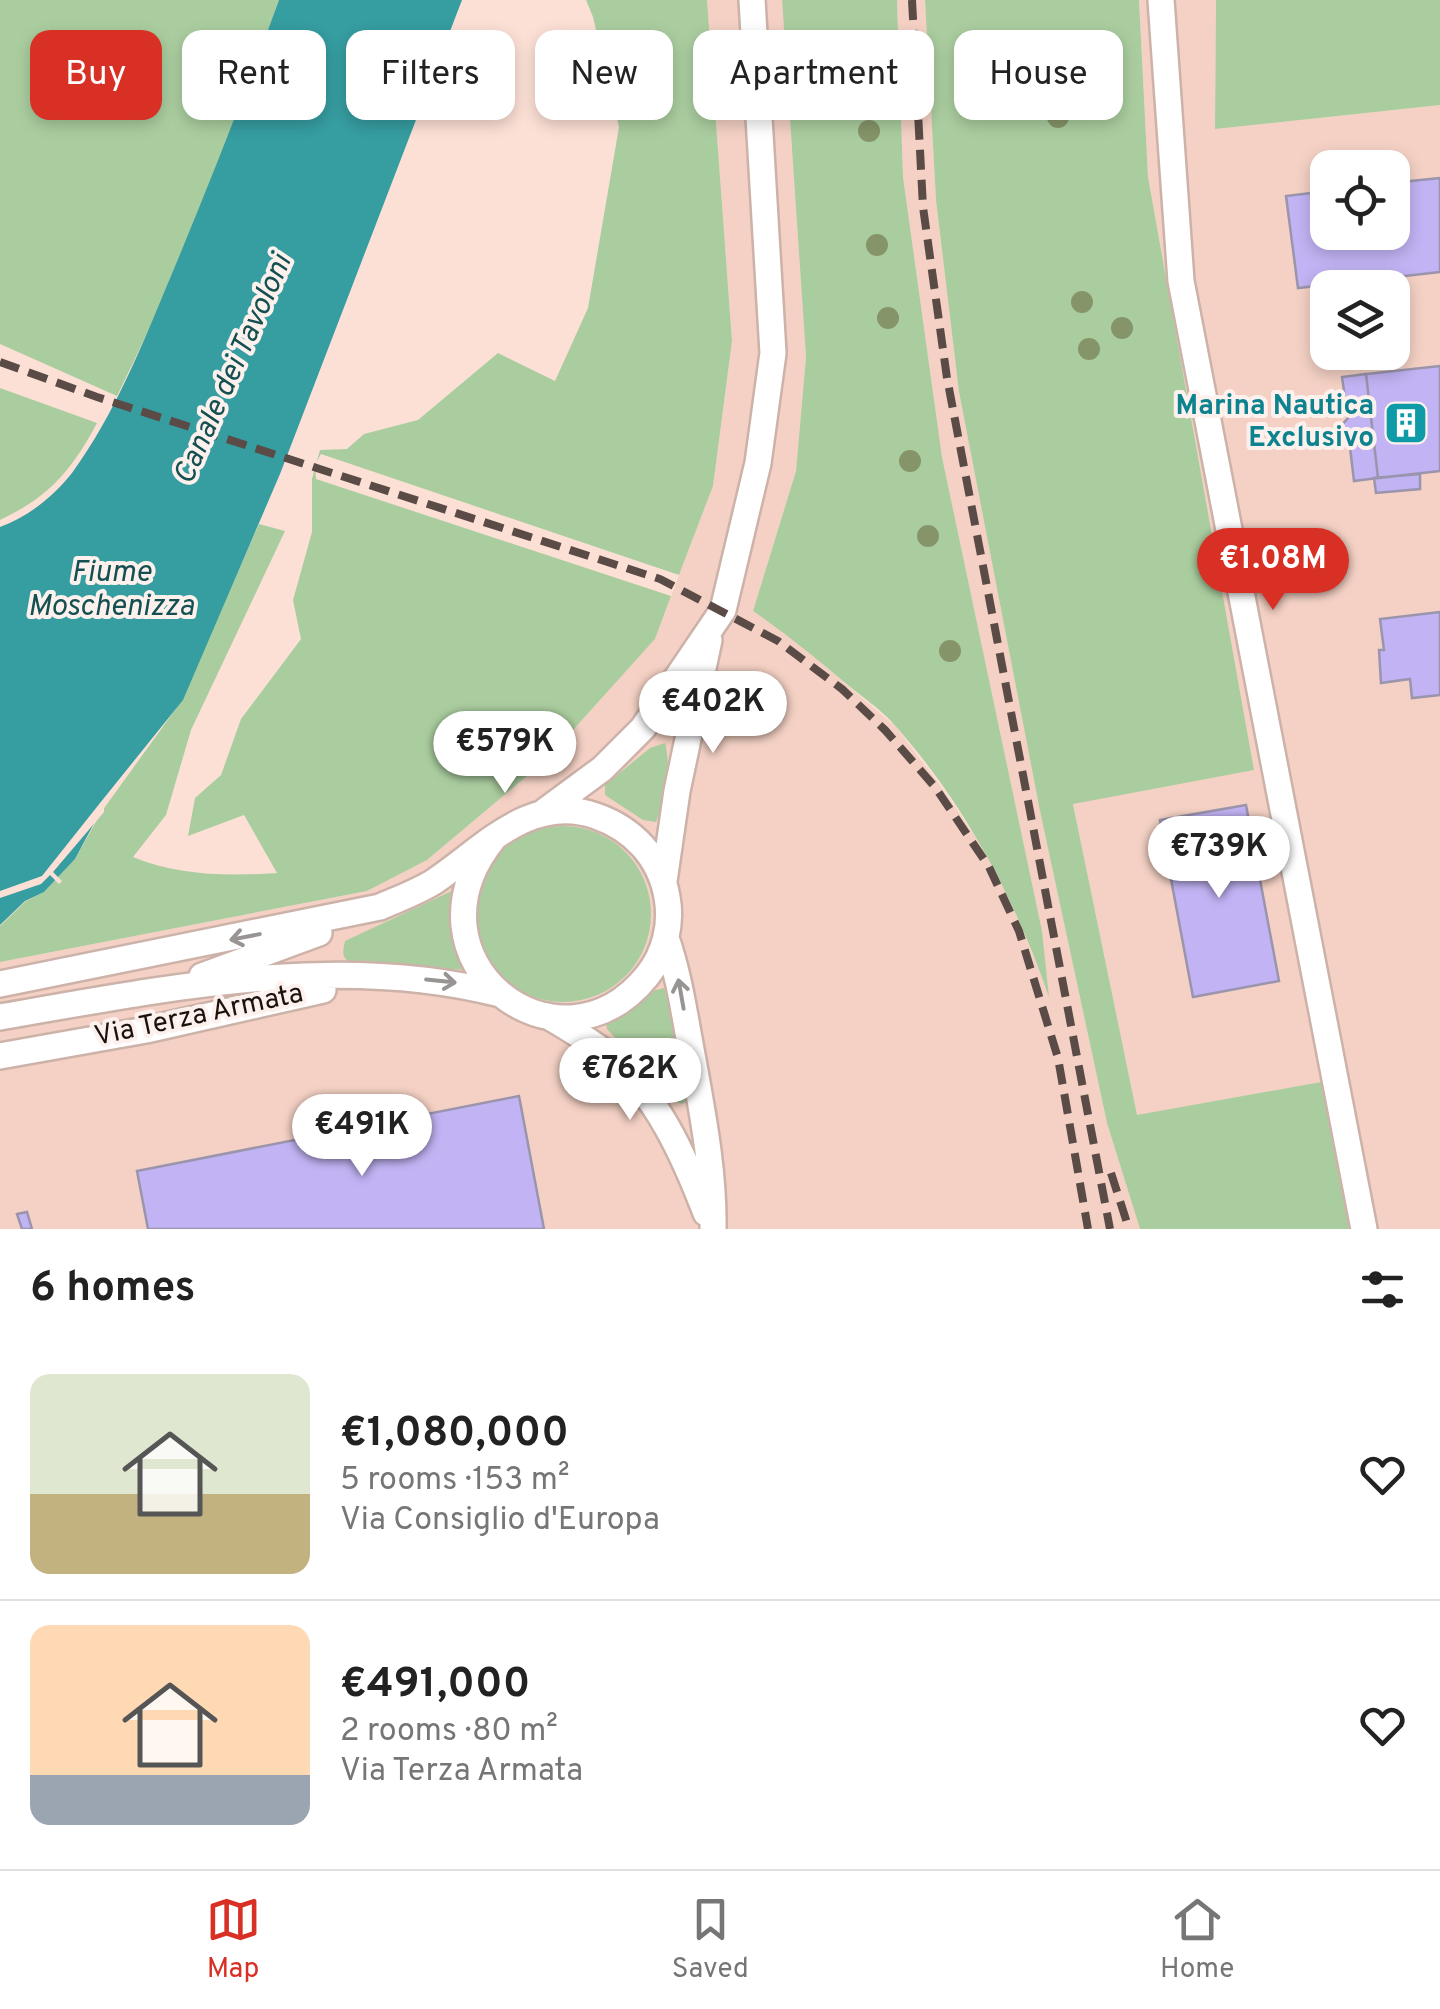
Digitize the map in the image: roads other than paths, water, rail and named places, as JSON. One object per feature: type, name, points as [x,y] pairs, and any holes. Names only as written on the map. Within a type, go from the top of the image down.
[{"type":"street","points":[[713,623],[723,610],[758,463],[773,353],[752,0]]},
{"type":"street","points":[[1160,0],[1182,282],[1364,1229]]},
{"type":"street","name":"Via Terza Armata","points":[[169,988],[280,949],[432,883],[517,821],[545,811],[602,769],[643,728],[713,623]]},
{"type":"street","name":"Via Terza Armata","points":[[494,838],[475,860],[462,895],[463,932],[476,966],[500,994],[522,1008],[548,1016],[579,1017],[609,1008],[635,991],[654,967],[666,938],[669,909],[664,880],[713,623]]},
{"type":"street","points":[[545,811],[582,811],[618,823],[646,848],[664,880]]},
{"type":"street","name":"Via Terza Armata","points":[[0,984],[380,907]]},
{"type":"street","name":"Via Terza Armata","points":[[666,938],[676,968],[700,1098],[714,1194],[713,1229]]},
{"type":"street","name":"Via Terza Armata","points":[[0,1017],[169,988],[315,976],[449,981],[500,994]]},
{"type":"street","name":"Via Terza Armata","points":[[0,1056],[146,1030],[298,994],[398,978]]},
{"type":"street","name":"Via Terza Armata","points":[[548,1016],[611,1057],[635,1084],[670,1130],[713,1229]]},
{"type":"water","name":"Fiume Moschenizza","points":[[279,0],[462,0],[450,30],[346,30],[346,120],[416,120],[280,474],[183,700],[100,803],[98,816],[75,859],[44,892],[25,901],[0,925],[0,527],[30,512],[65,482],[115,402],[234,120],[326,120],[326,30],[268,30]]},
{"type":"railway","points":[[912,0],[923,207],[947,378],[1110,1229]]},
{"type":"railway","points":[[0,362],[660,579],[778,641],[842,689],[935,787],[989,867],[1019,931],[1058,1058],[1088,1229]]},
{"type":"railway","points":[[1111,1173],[1129,1229]]},
{"type":"place","name":"Marina Nautica Exclusivo","points":[[1406,423]]},
{"type":"water label","name":"Canale dei Tavoloni","points":[[234,370]]}]
